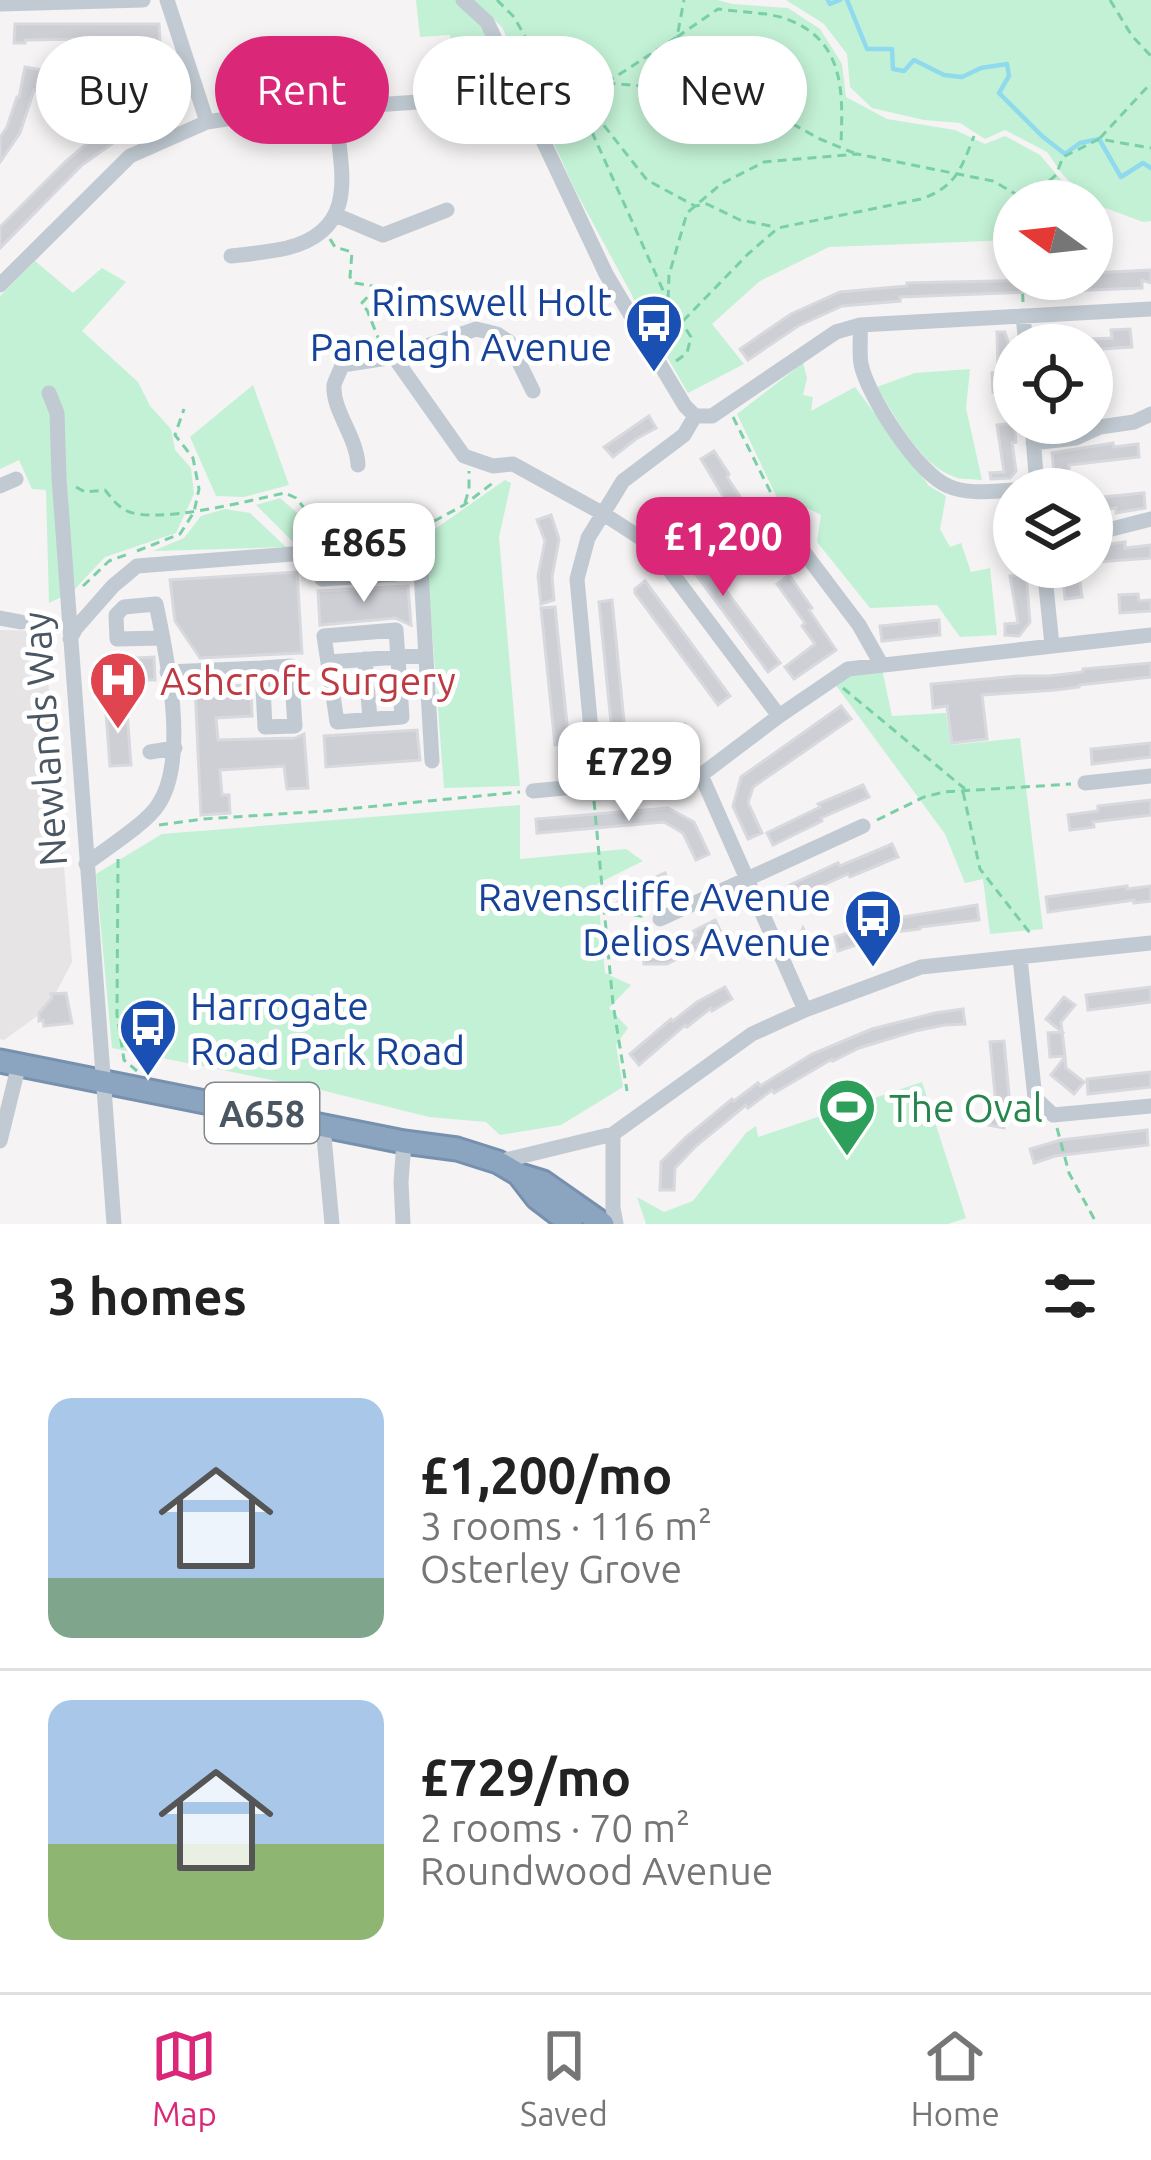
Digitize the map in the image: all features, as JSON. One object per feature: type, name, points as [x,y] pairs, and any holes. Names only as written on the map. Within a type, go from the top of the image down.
[{"type":"highway","name":"A658","points":[[9,1063],[457,1149],[543,1181],[603,1224]]},
{"type":"highway","name":"A658","points":[[520,1175],[537,1198],[571,1224]]},
{"type":"street","points":[[0,4],[143,0]]},
{"type":"street","points":[[167,0],[207,122]]},
{"type":"street","points":[[463,0],[487,22],[494,36]]},
{"type":"street","points":[[0,285],[130,157],[215,121]]},
{"type":"street","points":[[231,256],[290,248],[338,216],[342,188],[338,144]]},
{"type":"street","points":[[545,144],[606,274],[695,416],[712,416],[836,332],[860,326],[1151,309]]},
{"type":"street","points":[[338,216],[382,235],[447,210]]},
{"type":"street","points":[[1023,316],[1024,324]]},
{"type":"street","points":[[860,326],[861,364],[873,398],[921,466],[947,486],[993,491]]},
{"type":"street","points":[[358,465],[334,383],[342,365],[390,358],[476,329],[509,342],[533,391]]},
{"type":"street","points":[[390,358],[464,455],[493,466],[513,464],[650,544],[779,716]]},
{"type":"street","name":"Newlands Way","points":[[50,394],[57,413],[114,1224]]},
{"type":"street","points":[[1113,425],[1151,414]]},
{"type":"street","points":[[594,784],[577,579],[588,538],[623,481],[684,435],[695,416]]},
{"type":"street","points":[[754,563],[794,539],[801,517]]},
{"type":"street","points":[[1113,529],[1151,520]]},
{"type":"street","points":[[794,539],[859,625],[881,664]]},
{"type":"street","points":[[317,553],[322,579],[395,574],[394,554]]},
{"type":"street","points":[[70,639],[113,586],[137,566],[317,553],[420,554],[432,761]]},
{"type":"street","points":[[1046,588],[1052,645]]},
{"type":"street","points":[[0,618],[21,622]]},
{"type":"street","points":[[396,630],[398,657],[402,717],[337,722],[324,636],[396,630]]},
{"type":"street","points":[[533,790],[701,775],[848,669],[1151,635]]},
{"type":"street","points":[[86,865],[156,809],[167,788],[176,748],[163,638]]},
{"type":"street","points":[[328,662],[426,655]]},
{"type":"street","points":[[365,659],[370,719]]},
{"type":"street","points":[[167,672],[262,668]]},
{"type":"street","points":[[150,752],[176,748]]},
{"type":"street","points":[[701,775],[805,1010]]},
{"type":"street","points":[[1084,783],[1151,776]]},
{"type":"street","points":[[660,919],[863,826]]},
{"type":"street","points":[[498,1162],[613,1134],[752,1034],[921,967],[1151,943]]},
{"type":"street","points":[[1020,958],[1035,1098],[1053,1115],[1151,1106]]},
{"type":"street","points":[[0,1140],[9,1063]]},
{"type":"street","points":[[322,1126],[332,1224]]},
{"type":"street","points":[[613,1134],[616,1224]]},
{"type":"street","points":[[403,1224],[404,1142]]},
{"type":"path","points":[[497,0],[525,36]]},
{"type":"path","points":[[677,36],[684,0]]},
{"type":"path","points":[[1110,0],[1151,56]]},
{"type":"path","points":[[680,36],[718,9],[784,18],[816,37],[838,70],[843,102],[841,148]]},
{"type":"path","points":[[1050,180],[1063,158],[1099,139],[1151,82]]},
{"type":"path","points":[[614,83],[729,89],[856,154],[993,181]]},
{"type":"path","points":[[614,138],[647,180],[695,206],[707,204],[740,220],[778,228],[940,193],[959,174],[974,136]]},
{"type":"path","points":[[1099,139],[1151,148]]},
{"type":"path","points":[[598,144],[668,301],[691,338],[687,353],[664,371]]},
{"type":"path","points":[[668,301],[669,275],[687,213],[721,184],[764,162],[856,154]]},
{"type":"path","points":[[682,323],[778,228]]},
{"type":"path","points":[[323,230],[335,247],[352,252],[350,277],[355,283],[372,286],[361,304],[390,358]]},
{"type":"path","points":[[1023,300],[1023,316]]},
{"type":"path","points":[[728,405],[794,539]]},
{"type":"path","points":[[68,606],[109,561],[180,534],[194,512],[199,489],[193,458],[175,436],[184,409]]},
{"type":"path","points":[[464,455],[469,489],[464,505]]},
{"type":"path","points":[[58,478],[85,492],[105,490],[118,506],[140,515],[194,512],[285,493],[296,497],[322,530],[350,535],[414,532],[482,493],[513,464]]},
{"type":"path","points":[[832,680],[965,791],[980,869],[1030,933]]},
{"type":"path","points":[[863,826],[944,792],[1084,783]]},
{"type":"path","points":[[594,784],[613,1004],[627,1091]]},
{"type":"path","points":[[151,828],[203,819],[533,790]]},
{"type":"path","points":[[118,849],[117,1015],[124,1060],[149,1081],[147,1090]]},
{"type":"path","points":[[604,910],[660,919]]},
{"type":"path","points":[[1053,1115],[1069,1173],[1097,1224]]},
{"type":"shaded area","points":[[0,630],[44,631],[72,962],[48,1008],[4,1040],[0,1039]]},
{"type":"green space","points":[[416,0],[463,0],[487,22],[494,36],[450,35],[420,36]]},
{"type":"green space","points":[[471,0],[718,0],[788,8],[820,29],[842,64],[846,97],[887,119],[955,130],[985,144],[1005,136],[1040,155],[1061,180],[993,180],[993,241],[829,247],[760,281],[712,324],[744,364],[688,393],[554,144],[614,144],[614,36],[506,36]]},
{"type":"green space","points":[[786,0],[1151,0],[1151,221],[1113,211],[1113,180],[1068,180],[1047,152],[1005,130],[985,139],[960,123],[872,108],[850,87],[847,54],[824,24]]},
{"type":"green space","points":[[35,261],[73,293],[102,268],[126,282],[82,331],[138,382],[150,406],[171,429],[175,450],[191,468],[194,494],[176,533],[105,557],[72,592],[49,603],[46,490],[32,489],[19,460],[0,469],[0,296]]},
{"type":"green space","points":[[803,363],[807,378],[803,395],[813,397],[811,411],[855,387],[929,486],[946,496],[940,529],[950,547],[961,543],[971,572],[990,568],[997,635],[960,637],[937,605],[870,608],[817,542],[821,515],[791,500],[783,510],[737,414]]},
{"type":"green space","points":[[970,369],[966,408],[982,480],[955,477],[929,460],[877,387],[915,373]]},
{"type":"green space","points":[[253,385],[289,485],[244,497],[216,496],[190,437]]},
{"type":"green space","points":[[505,480],[511,483],[499,537],[520,786],[444,788],[425,536]]},
{"type":"green space","points":[[280,498],[332,543],[293,542],[256,505]]},
{"type":"green space","points":[[225,509],[250,513],[286,547],[153,551],[184,538],[201,516]]},
{"type":"green space","points":[[881,664],[892,716],[946,713],[951,745],[1020,738],[1043,929],[990,934],[983,879],[965,883],[945,834],[832,680]]},
{"type":"green space","points":[[520,805],[520,859],[626,849],[643,861],[597,884],[605,973],[631,985],[609,1008],[628,1028],[616,1045],[623,1087],[561,1125],[500,1135],[486,1122],[429,1117],[112,1048],[96,874],[162,834]]},
{"type":"green space","name":"The Oval","points":[[922,1082],[966,1218],[948,1224],[646,1224],[637,1197],[664,1212],[693,1201],[756,1126],[758,1137]]},
{"type":"building","points":[[15,24],[159,24],[160,36],[36,36],[36,40],[14,43]]},
{"type":"building","points":[[25,67],[36,69],[36,90],[20,133],[0,162],[0,137],[19,97]]},
{"type":"building","points":[[86,144],[112,144],[82,165],[0,248],[0,227]]},
{"type":"building","points":[[1151,270],[1151,283],[1142,280],[1142,288],[1113,289],[1113,272]]},
{"type":"building","points":[[993,281],[993,294],[900,297],[900,301],[842,306],[798,326],[748,360],[740,349],[791,314],[840,292],[907,283]]},
{"type":"building","points":[[1130,329],[1132,347],[1113,348],[1113,330]]},
{"type":"building","points":[[649,416],[656,428],[613,457],[604,447]]},
{"type":"building","points":[[1000,444],[1012,444],[1016,468],[1003,468]]},
{"type":"building","points":[[1138,444],[1139,457],[1054,468],[1052,453]]},
{"type":"building","points":[[714,451],[756,526],[745,533],[701,459]]},
{"type":"building","points":[[1144,493],[1145,508],[1116,513],[1113,496]]},
{"type":"building","points":[[551,515],[559,539],[552,577],[554,600],[541,604],[538,576],[545,541],[537,520]]},
{"type":"building","points":[[677,525],[780,663],[768,672],[666,534]]},
{"type":"building","points":[[1125,542],[1125,548],[1151,545],[1151,558],[1113,561],[1113,544]]},
{"type":"building","points":[[297,572],[302,653],[200,658],[175,621],[170,580]]},
{"type":"building","points":[[789,575],[836,650],[794,679],[785,667],[815,644],[777,584]]},
{"type":"building","points":[[645,581],[730,696],[718,705],[635,593]]},
{"type":"building","points":[[408,586],[411,625],[395,618],[320,625],[318,591]]},
{"type":"building","points":[[1012,588],[1027,588],[1030,622],[1019,636],[1005,635],[1005,624],[1018,623]]},
{"type":"building","points":[[1064,588],[1081,588],[1082,597],[1065,599]]},
{"type":"building","points":[[1138,594],[1139,601],[1151,600],[1151,611],[1120,613],[1119,595]]},
{"type":"building","points":[[612,600],[626,742],[613,743],[599,602]]},
{"type":"building","points":[[555,607],[569,744],[555,745],[541,608]]},
{"type":"building","points":[[939,620],[940,635],[882,641],[880,626]]},
{"type":"building","name":"Ashcroft Surgery","points":[[154,657],[155,680],[138,680],[139,697],[126,698],[131,765],[110,766],[102,660]]},
{"type":"building","points":[[1151,663],[1151,677],[982,695],[987,739],[952,743],[947,706],[933,708],[931,684]]},
{"type":"building","points":[[251,685],[252,716],[216,718],[218,740],[304,734],[308,788],[287,789],[284,766],[220,770],[222,795],[229,795],[230,813],[201,815],[195,687]]},
{"type":"building","points":[[841,706],[851,719],[753,787],[748,803],[762,833],[748,839],[733,806],[741,777]]},
{"type":"building","points":[[685,724],[691,738],[655,754],[656,759],[632,761],[631,747],[664,745],[660,735]]},
{"type":"building","points":[[417,730],[420,760],[326,767],[324,736]]},
{"type":"building","points":[[1151,743],[1151,757],[1092,764],[1091,749]]},
{"type":"building","points":[[863,785],[869,797],[773,845],[767,833]]},
{"type":"building","points":[[1151,800],[1151,815],[1093,822],[1094,827],[1070,830],[1068,815]]},
{"type":"building","points":[[668,808],[694,822],[709,854],[696,860],[683,833],[664,822],[537,833],[536,819]]},
{"type":"building","points":[[892,844],[898,857],[850,877],[796,897],[790,885],[838,863]]},
{"type":"building","points":[[665,873],[670,886],[648,893],[626,913],[617,903],[633,887]]},
{"type":"building","points":[[1151,886],[1151,901],[1048,912],[1046,897]]},
{"type":"building","points":[[977,905],[979,920],[895,932],[838,951],[835,937],[891,919]]},
{"type":"building","points":[[715,920],[721,932],[697,945],[699,948],[667,964],[644,964],[643,950],[674,950],[672,945]]},
{"type":"building","points":[[803,928],[807,936],[828,943],[823,957],[796,948]]},
{"type":"building","points":[[725,987],[732,999],[685,1025],[639,1065],[630,1054],[671,1019]]},
{"type":"building","points":[[1151,987],[1151,1002],[1088,1010],[1086,995]]},
{"type":"building","points":[[66,993],[72,1023],[44,1026],[39,1013],[51,994]]},
{"type":"building","points":[[1064,997],[1075,1005],[1061,1022],[1065,1056],[1050,1057],[1048,1033],[1062,1032],[1046,1019]]},
{"type":"building","points":[[963,1009],[965,1024],[915,1031],[859,1048],[746,1105],[675,1168],[674,1190],[660,1190],[661,1162],[732,1099],[758,1083],[872,1029]]},
{"type":"building","points":[[1004,1041],[1009,1095],[1004,1128],[989,1125],[996,1105],[990,1042]]},
{"type":"building","points":[[1065,1057],[1066,1068],[1084,1082],[1074,1094],[1051,1075]]},
{"type":"building","points":[[1151,1072],[1151,1087],[1088,1094],[1087,1079]]},
{"type":"building","points":[[1147,1130],[1148,1145],[1055,1156],[1034,1163],[1030,1149],[1061,1140]]},
{"type":"waterway","points":[[828,0],[830,4],[840,0]]},
{"type":"waterway","points":[[847,0],[867,49],[892,49],[893,69],[904,71],[914,60],[944,75],[962,77],[1007,64],[1009,76],[999,93],[1065,154],[1080,143],[1099,139],[1121,177],[1143,163],[1151,168]]},
{"type":"place","name":"Rimswell Holt Panelagh Avenue","points":[[654,374]]},
{"type":"place","name":"Ashcroft Surgery","points":[[118,731]]},
{"type":"place","name":"Ravenscliffe Avenue Delios Avenue","points":[[873,969]]},
{"type":"place","name":"Harrogate Road Park Road","points":[[148,1078]]},
{"type":"place","name":"The Oval","points":[[847,1158]]}]
